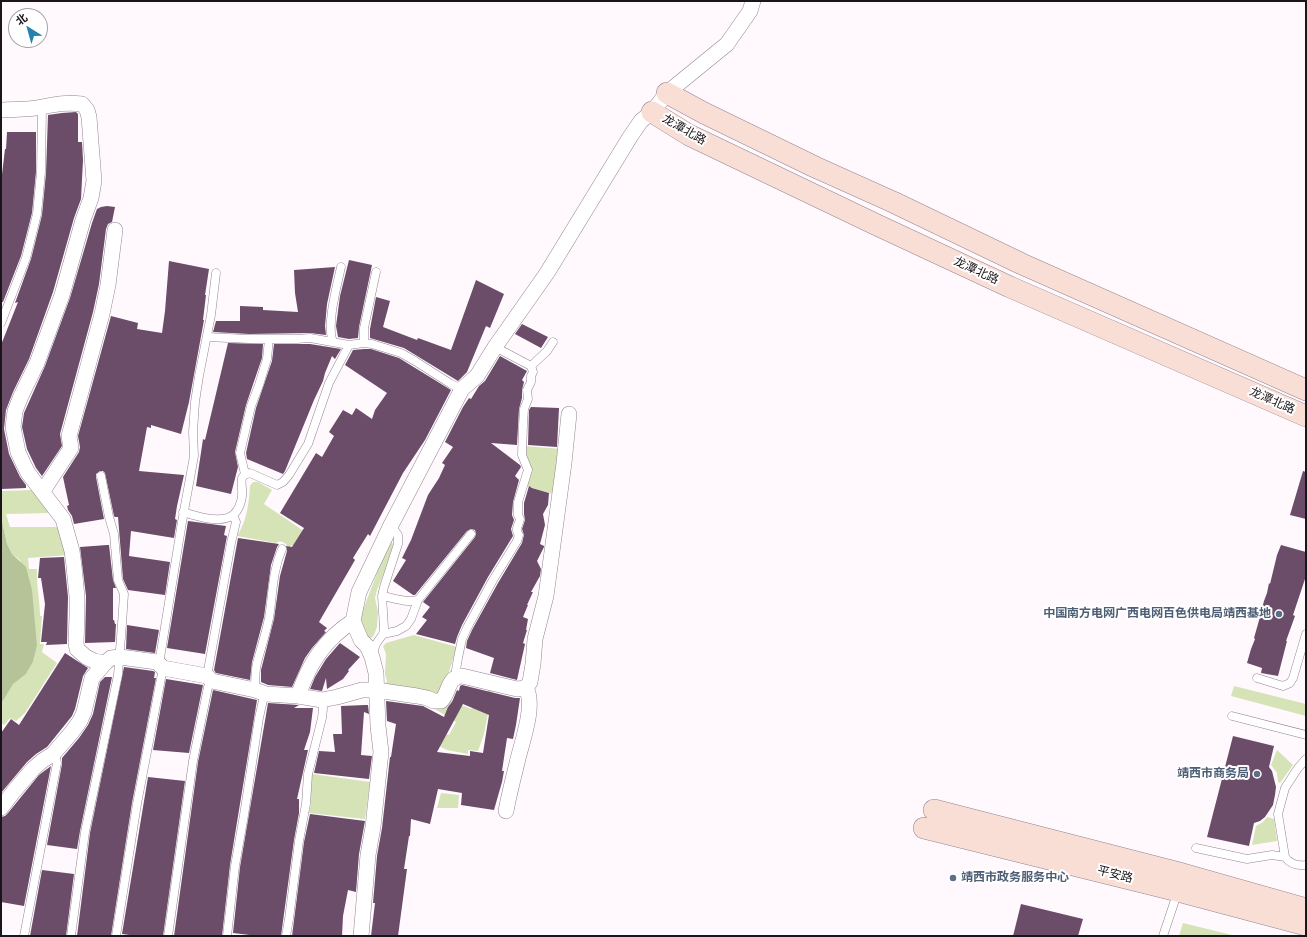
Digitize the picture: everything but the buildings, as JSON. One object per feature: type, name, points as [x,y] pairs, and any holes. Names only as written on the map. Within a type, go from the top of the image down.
[{"type":"main road","name":"龙潭北路","points":[[667,93],[704,113],[815,167],[893,202],[1022,264],[1306,390]]},
{"type":"main road","name":"龙潭北路","points":[[652,112],[689,135],[884,229],[1010,287],[1306,416]]},
{"type":"main road","name":"平安路","points":[[934,810],[1180,883],[1306,925]]},
{"type":"main road","name":"平安路","points":[[924,828],[1306,909]]},
{"type":"street","points":[[361,936],[368,855],[381,752],[376,674],[372,657],[367,646],[361,640],[353,621],[359,592],[391,525],[462,389],[478,376],[547,273],[630,137],[641,122],[652,112],[667,93],[727,44],[750,10],[753,1]]},
{"type":"street","points":[[1,110],[72,103],[82,104],[89,118],[94,181],[91,198],[83,220],[62,295],[37,363],[15,411],[13,428],[18,452],[28,473],[63,519],[72,552],[77,597],[77,649],[86,657],[94,661],[105,663]]},
{"type":"street","points":[[43,491],[71,448],[69,436],[102,314],[108,285],[115,230]]},
{"type":"street","points":[[1,808],[33,769],[53,754],[63,744],[80,721],[84,712],[92,678],[111,658],[120,657],[157,662],[161,666],[260,692],[322,700],[337,698],[362,690],[376,690],[441,701],[445,697],[452,681],[456,676],[470,677],[517,689],[526,688],[530,682],[535,639],[546,596],[569,414]]},
{"type":"street","points":[[298,696],[314,659],[325,645],[344,627],[353,621]]},
{"type":"street","points":[[506,811],[528,720],[529,696],[526,688]]},
{"type":"lane","points":[[1,323],[26,258],[37,214],[41,172],[42,107]]},
{"type":"lane","points":[[333,342],[330,334],[332,310],[340,267]]},
{"type":"lane","points":[[364,343],[364,328],[376,272]]},
{"type":"lane","points":[[116,936],[138,798],[163,672],[161,666],[183,512],[194,456],[193,432],[195,402],[207,337],[216,273]]},
{"type":"lane","points":[[207,337],[269,339],[310,338],[349,345],[364,343],[401,353],[451,384],[462,389]]},
{"type":"lane","points":[[183,512],[216,519],[226,518],[233,515],[240,506],[242,498],[242,478],[245,474],[240,453],[251,406],[267,359],[269,339]]},
{"type":"lane","points":[[531,366],[547,351],[553,342]]},
{"type":"lane","points":[[245,474],[250,473],[277,485],[289,476],[308,444],[329,383],[349,345]]},
{"type":"lane","points":[[456,676],[462,639],[493,580],[514,546],[518,536],[517,528],[520,519],[518,515],[518,502],[528,470],[522,455],[523,425],[524,409],[528,399],[527,390],[531,382],[533,372],[531,366],[496,347]]},
{"type":"lane","points":[[71,936],[86,832],[118,675],[120,657],[124,594],[118,580],[114,534],[101,476]]},
{"type":"lane","points":[[168,936],[193,761],[208,688],[231,543],[236,522],[233,515]]},
{"type":"lane","points":[[372,657],[376,644],[383,634],[382,596],[398,544],[398,535],[391,525]]},
{"type":"lane","points":[[383,634],[397,631],[406,626],[412,619],[418,600],[472,534]]},
{"type":"lane","points":[[227,936],[235,866],[263,700],[260,692],[257,663],[269,617],[274,572],[282,549]]},
{"type":"lane","points":[[382,596],[411,602],[418,600]]},
{"type":"lane","points":[[1257,678],[1283,686],[1290,683],[1293,678],[1306,634]]},
{"type":"lane","points":[[286,936],[297,854],[306,804],[308,774],[322,718],[322,700]]},
{"type":"lane","points":[[1232,716],[1306,735]]},
{"type":"lane","points":[[24,936],[57,763],[53,754]]},
{"type":"lane","points":[[1306,759],[1298,768],[1285,788],[1278,814],[1285,857],[1288,861],[1295,864],[1306,865]]},
{"type":"lane","points":[[1196,848],[1247,859],[1272,855],[1285,857]]},
{"type":"lane","points":[[1163,936],[1180,883]]},
{"type":"green space","points":[[524,446],[561,449],[555,495],[527,486],[530,473]]},
{"type":"green space","points":[[253,482],[258,482],[272,490],[264,504],[320,542],[311,556],[292,545],[289,548],[282,542],[276,543],[237,536],[245,518],[250,486]]},
{"type":"green space","points":[[34,490],[51,513],[6,514],[10,527],[60,527],[69,555],[28,558],[29,569],[37,569],[40,616],[42,616],[40,644],[44,644],[42,652],[57,663],[25,713],[16,721],[10,718],[4,725],[1,722],[1,704],[13,683],[26,674],[33,662],[37,646],[20,560],[12,554],[7,544],[1,517],[1,491]]},
{"type":"green space","points":[[1,517],[7,544],[12,554],[26,567],[32,590],[37,646],[33,662],[26,674],[13,684],[1,704]]},
{"type":"green space","points":[[389,542],[392,542],[393,545],[375,598],[378,612],[377,627],[374,635],[369,640],[361,624],[361,615]]},
{"type":"green space","points":[[414,635],[457,647],[444,687],[438,694],[385,685],[387,681],[385,674],[386,654],[383,646],[386,643]]},
{"type":"green space","points":[[489,686],[493,688],[484,734],[478,751],[468,750],[468,754],[447,750],[435,744],[441,732],[449,735],[456,722],[435,709],[441,708],[449,700],[471,709],[478,696],[486,696]]},
{"type":"green space","points":[[1234,686],[1306,704],[1306,716],[1231,696]]},
{"type":"green space","points":[[1277,750],[1293,765],[1280,783],[1278,782],[1277,773],[1271,765]]},
{"type":"green space","points":[[312,774],[370,782],[365,819],[309,813],[311,804],[310,788]]},
{"type":"green space","points":[[441,793],[459,795],[458,808],[437,808]]},
{"type":"green space","points":[[1267,817],[1274,819],[1277,841],[1252,845],[1256,826],[1263,822]]},
{"type":"green space","points":[[1183,923],[1236,936],[1179,936]]},
{"type":"place","name":"中国南方电网广西电网百色供电局靖西基地","points":[[1279,614]]},
{"type":"place","name":"靖西市商务局","points":[[1257,774]]},
{"type":"place","name":"靖西市政务服务中心","points":[[953,878]]}]
